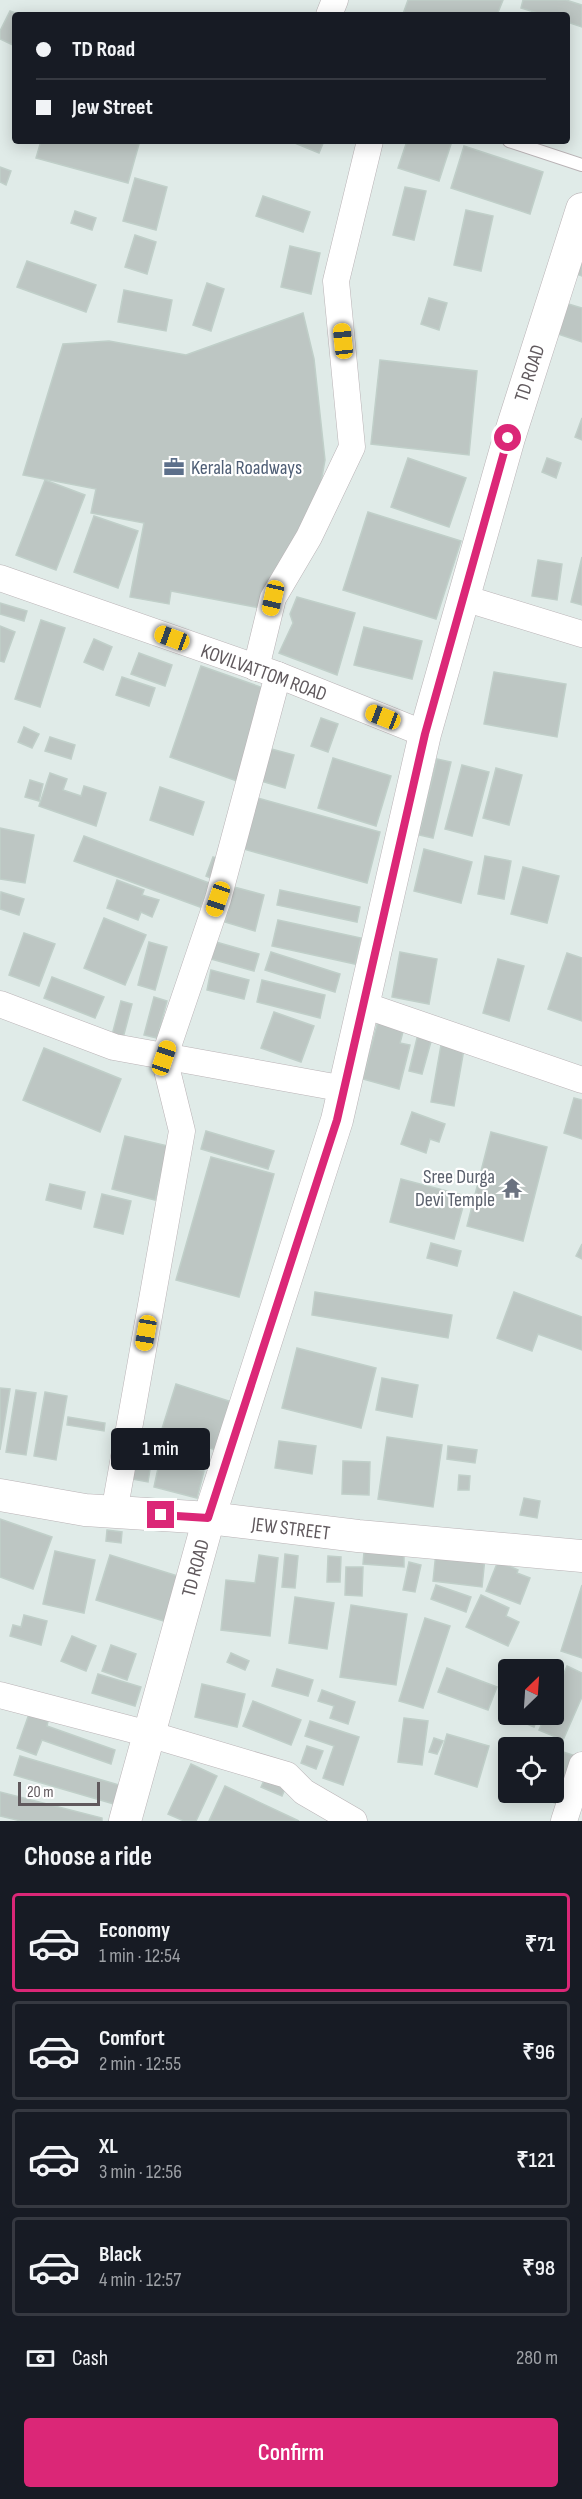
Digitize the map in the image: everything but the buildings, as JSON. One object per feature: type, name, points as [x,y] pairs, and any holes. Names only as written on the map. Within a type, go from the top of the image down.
[{"type":"street","points":[[114,1513],[182,1131],[164,1058],[218,899],[267,672],[273,598],[309,537],[352,447],[336,280],[369,144]]},
{"type":"street","name":"TD ROAD","points":[[125,1821],[208,1518],[337,1120],[425,734],[508,438],[582,209]]},
{"type":"street","name":"KOVILVATTOM ROAD","points":[[0,578],[267,672],[425,734]]},
{"type":"street","points":[[464,598],[582,634]]},
{"type":"street","points":[[0,1004],[114,1047],[164,1058],[345,1089]]},
{"type":"street","points":[[364,1005],[582,1080]]},
{"type":"street","name":"JEW STREET","points":[[0,1496],[114,1513],[208,1518],[358,1536],[582,1556]]},
{"type":"street","points":[[0,1695],[149,1734],[287,1775],[304,1792],[354,1821]]},
{"type":"street","points":[[564,1821],[582,1765]]},
{"type":"lane","points":[[518,144],[582,165]]},
{"type":"place","name":"Kerala Roadways","points":[[174,467]]},
{"type":"place","name":"Sree Durga Devi Temple","points":[[512,1188]]},
{"type":"route","points":[[161,1515],[208,1518],[337,1120],[425,734],[508,438]]}]
